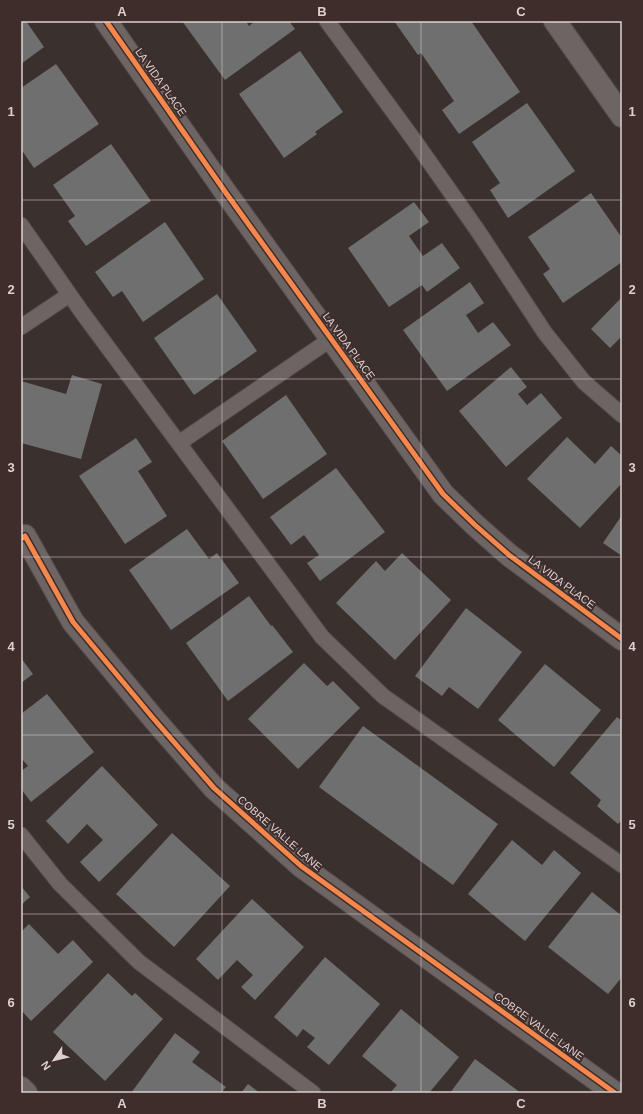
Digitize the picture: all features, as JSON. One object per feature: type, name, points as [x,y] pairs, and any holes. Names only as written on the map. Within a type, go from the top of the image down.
[{"type":"street","name":"LA VIDA PLACE","points":[[106,21],[226,193],[443,494],[509,555],[622,639]]},
{"type":"street","points":[[555,21],[622,116]]},
{"type":"street","name":"COBRE VALLE LANE","points":[[21,539],[25,536],[73,622],[214,788],[301,866],[615,1093]]},
{"type":"street","points":[[21,1088],[26,1093]]},
{"type":"lane","points":[[327,21],[478,231],[545,333],[584,382],[622,415]]},
{"type":"lane","points":[[21,225],[69,295],[322,637],[390,700],[622,865]]},
{"type":"lane","points":[[21,327],[69,295]]},
{"type":"lane","points":[[178,443],[331,339]]},
{"type":"lane","points":[[21,835],[60,884],[139,962],[313,1093]]},
{"type":"building","points":[[21,21],[26,21],[44,47],[21,64]]},
{"type":"building","points":[[182,21],[246,21],[249,26],[255,21],[289,21],[295,29],[225,80]]},
{"type":"building","points":[[394,21],[471,21],[520,92],[459,134],[442,110],[454,101],[421,53],[418,55]]},
{"type":"building","points":[[300,51],[343,112],[315,132],[317,134],[284,158],[239,94]]},
{"type":"building","points":[[56,64],[99,124],[34,168],[21,149],[21,88]]},
{"type":"building","points":[[527,103],[575,171],[508,218],[490,190],[500,183],[472,142]]},
{"type":"building","points":[[111,144],[151,201],[86,246],[68,221],[75,216],[53,185]]},
{"type":"building","points":[[591,193],[622,238],[622,262],[563,303],[543,274],[550,269],[528,237]]},
{"type":"building","points":[[414,202],[429,222],[409,236],[423,256],[442,243],[460,268],[427,292],[422,285],[389,307],[348,248]]},
{"type":"building","points":[[165,222],[204,279],[143,322],[122,291],[113,297],[95,272]]},
{"type":"building","points":[[470,282],[484,303],[466,315],[478,333],[493,322],[511,345],[447,391],[403,330]]},
{"type":"building","points":[[217,294],[257,351],[194,395],[154,338]]},
{"type":"building","points":[[622,297],[622,338],[621,337],[610,348],[591,329]]},
{"type":"building","points":[[511,367],[527,387],[518,394],[527,405],[541,393],[562,418],[506,467],[459,411]]},
{"type":"building","points":[[72,375],[102,384],[81,459],[21,443],[21,381],[66,394]]},
{"type":"building","points":[[286,395],[327,454],[263,499],[222,441]]},
{"type":"building","points":[[567,437],[595,464],[611,446],[622,456],[622,483],[580,528],[527,479]]},
{"type":"building","points":[[136,438],[152,462],[138,471],[167,516],[125,544],[79,476]]},
{"type":"building","points":[[336,468],[385,532],[320,581],[307,563],[319,555],[304,535],[291,545],[270,517]]},
{"type":"building","points":[[622,515],[622,556],[603,543]]},
{"type":"building","points":[[187,529],[209,559],[217,553],[239,583],[171,630],[129,570]]},
{"type":"building","points":[[402,553],[451,600],[395,660],[336,603],[376,561],[385,571]]},
{"type":"building","points":[[249,596],[271,626],[272,625],[293,652],[228,701],[186,643]]},
{"type":"building","points":[[466,608],[522,652],[478,709],[449,687],[442,696],[415,676]]},
{"type":"building","points":[[21,658],[33,674],[21,683]]},
{"type":"building","points":[[304,663],[327,686],[333,681],[360,708],[298,769],[248,719]]},
{"type":"building","points":[[545,664],[601,710],[554,767],[498,720]]},
{"type":"building","points":[[47,694],[94,752],[31,802],[21,789],[21,771],[28,766],[21,758],[21,714]]},
{"type":"building","points":[[617,717],[622,721],[622,820],[618,824],[597,806],[601,800],[570,773]]},
{"type":"building","points":[[363,726],[498,824],[453,885],[319,787]]},
{"type":"building","points":[[102,766],[158,825],[99,882],[80,862],[103,840],[87,824],[68,844],[46,821]]},
{"type":"building","points":[[172,833],[230,886],[174,947],[116,894]]},
{"type":"building","points":[[512,840],[542,865],[554,850],[581,873],[525,941],[468,894]]},
{"type":"building","points":[[21,886],[30,897],[21,905]]},
{"type":"building","points":[[592,892],[622,916],[622,977],[608,994],[548,947]]},
{"type":"building","points":[[252,899],[304,947],[255,1000],[241,987],[253,975],[237,960],[218,980],[196,959]]},
{"type":"building","points":[[29,924],[58,954],[73,940],[93,962],[31,1021],[21,1010],[21,932]]},
{"type":"building","points":[[325,957],[380,1004],[329,1065],[307,1047],[315,1038],[303,1029],[297,1037],[274,1017]]},
{"type":"building","points":[[108,973],[132,996],[135,993],[163,1019],[105,1081],[53,1032]]},
{"type":"building","points":[[401,1009],[459,1057],[429,1093],[390,1093],[397,1085],[362,1056]]},
{"type":"building","points":[[175,1033],[200,1052],[192,1062],[226,1087],[221,1093],[131,1093]]},
{"type":"building","points":[[475,1059],[521,1093],[450,1093]]},
{"type":"building","points":[[248,1084],[260,1093],[241,1093]]},
{"type":"cycle path","points":[[106,21],[226,193],[443,494],[509,555],[622,639]]},
{"type":"cycle path","points":[[21,539],[25,536],[73,622],[214,788],[301,866],[615,1093]]}]
